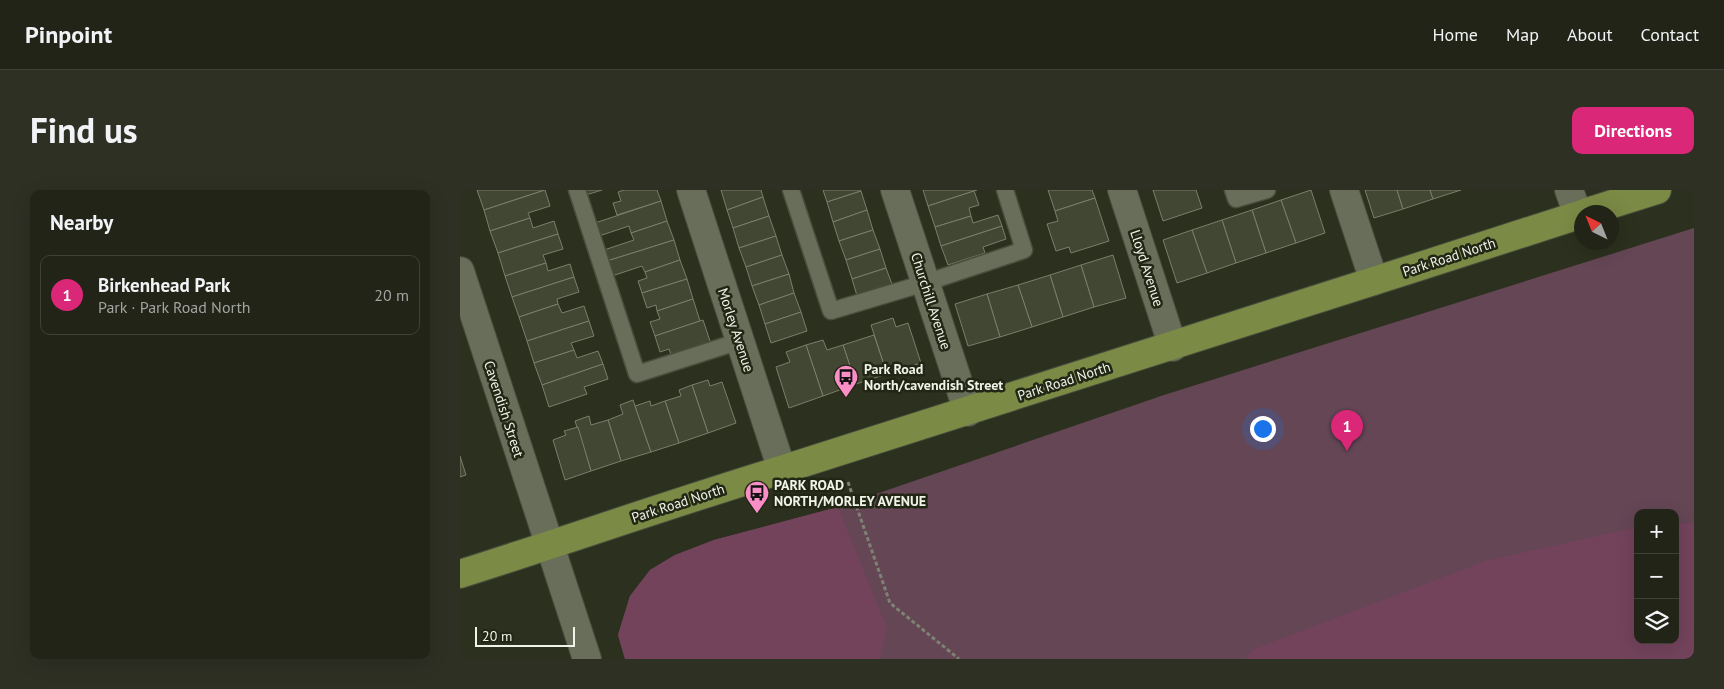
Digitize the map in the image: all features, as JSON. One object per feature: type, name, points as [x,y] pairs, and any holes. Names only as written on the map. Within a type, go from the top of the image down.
[{"type":"main road","name":"Park Road North","points":[[1610,205],[1657,190]]},
{"type":"main road","name":"Park Road North","points":[[460,574],[1574,217]]},
{"type":"street","name":"Morley Avenue","points":[[691,190],[782,470]]},
{"type":"street","name":"Churchill Avenue","points":[[895,190],[968,412]]},
{"type":"street","name":"Lloyd Avenue","points":[[1122,190],[1173,346]]},
{"type":"street","points":[[1344,190],[1374,281]]},
{"type":"street","points":[[1569,190],[1577,205]]},
{"type":"street","name":"Cavendish Street","points":[[460,271],[587,659]]},
{"type":"lane","points":[[576,190],[637,374],[740,341]]},
{"type":"lane","points":[[791,190],[831,311],[926,283],[1024,250],[1005,190]]},
{"type":"lane","points":[[1233,190],[1236,199],[1267,190]]},
{"type":"path","points":[[839,453],[890,603],[959,659]]},
{"type":"shaded area","points":[[1694,228],[1694,659],[625,659],[618,635],[630,596],[650,570],[675,555],[714,540],[838,507],[1164,395]]},
{"type":"shaded area","points":[[838,507],[887,628],[880,659],[625,659],[618,635],[630,596],[650,570],[675,555],[714,540]]},
{"type":"shaded area","points":[[1694,523],[1694,659],[1245,659],[1252,650],[1485,561],[1634,528],[1634,644],[1679,644],[1679,524]]},
{"type":"building","points":[[477,190],[545,190],[484,210]]},
{"type":"building","points":[[545,190],[550,206],[528,213],[530,218],[490,231],[484,210]]},
{"type":"building","points":[[584,190],[602,190],[586,195]]},
{"type":"building","points":[[624,190],[657,190],[661,201],[617,215],[613,203],[621,201],[618,192]]},
{"type":"building","points":[[721,190],[761,190],[763,197],[727,210]]},
{"type":"building","points":[[823,190],[860,190],[861,191],[827,202]]},
{"type":"building","points":[[923,190],[977,190],[928,206]]},
{"type":"building","points":[[1048,190],[1092,190],[1095,198],[1055,211]]},
{"type":"building","points":[[1153,190],[1196,190],[1202,208],[1163,221]]},
{"type":"building","points":[[1311,190],[1325,233],[1296,243],[1281,200]]},
{"type":"building","points":[[1365,190],[1397,190],[1403,209],[1374,218]]},
{"type":"building","points":[[1397,190],[1430,190],[1433,199],[1403,209]]},
{"type":"building","points":[[1430,190],[1461,190],[1433,199]]},
{"type":"building","points":[[861,191],[867,210],[833,222],[827,202]]},
{"type":"building","points":[[974,191],[979,205],[969,208],[971,216],[935,227],[928,206]]},
{"type":"building","points":[[763,197],[769,216],[733,228],[727,210]]},
{"type":"building","points":[[1095,198],[1109,241],[1071,253],[1069,247],[1056,251],[1047,224],[1058,221],[1055,211]]},
{"type":"building","points":[[1281,200],[1296,243],[1266,253],[1252,210]]},
{"type":"building","points":[[661,201],[667,221],[631,233],[629,226],[599,236],[595,223]]},
{"type":"building","points":[[867,210],[873,230],[839,241],[833,222]]},
{"type":"building","points":[[1252,210],[1266,253],[1236,263],[1222,220]]},
{"type":"building","points":[[998,215],[1002,226],[941,246],[935,227],[971,216],[973,223]]},
{"type":"building","points":[[769,216],[776,236],[739,248],[733,228]]},
{"type":"building","points":[[530,218],[533,228],[554,221],[558,234],[498,253],[490,231]]},
{"type":"building","points":[[1222,220],[1236,263],[1207,273],[1192,230]]},
{"type":"building","points":[[667,221],[674,240],[607,261],[604,250],[634,240],[631,233]]},
{"type":"building","points":[[1002,226],[1006,239],[983,247],[985,253],[948,265],[941,246]]},
{"type":"building","points":[[873,230],[880,249],[846,260],[839,241]]},
{"type":"building","points":[[1192,230],[1207,273],[1177,283],[1163,240]]},
{"type":"building","points":[[558,234],[563,249],[543,255],[546,263],[505,276],[498,253]]},
{"type":"building","points":[[776,236],[782,255],[746,267],[739,248]]},
{"type":"building","points":[[674,240],[680,260],[645,272],[642,266],[612,276],[607,261]]},
{"type":"building","points":[[880,249],[886,268],[852,279],[846,260]]},
{"type":"building","points":[[782,255],[789,274],[752,286],[746,267]]},
{"type":"building","points":[[1113,255],[1126,298],[1094,307],[1081,265]]},
{"type":"building","points":[[680,260],[687,279],[642,293],[638,281],[647,278],[645,272]]},
{"type":"building","points":[[546,263],[548,271],[570,264],[574,277],[512,297],[505,276]]},
{"type":"building","points":[[1081,265],[1094,307],[1063,317],[1050,275]]},
{"type":"building","points":[[886,268],[893,287],[858,299],[852,279]]},
{"type":"building","points":[[789,274],[794,293],[759,305],[752,286]]},
{"type":"building","points":[[1050,275],[1063,317],[1032,327],[1018,285]]},
{"type":"building","points":[[574,277],[579,292],[557,299],[558,304],[519,317],[512,297]]},
{"type":"building","points":[[687,279],[693,299],[657,311],[656,305],[647,308],[642,293]]},
{"type":"building","points":[[1018,285],[1032,327],[1000,337],[987,294]]},
{"type":"building","points":[[794,293],[801,312],[765,324],[759,305]]},
{"type":"building","points":[[987,294],[1000,337],[968,346],[955,304]]},
{"type":"building","points":[[693,299],[700,321],[655,336],[650,322],[660,319],[657,311]]},
{"type":"building","points":[[558,304],[562,313],[584,306],[589,321],[527,341],[519,317]]},
{"type":"building","points":[[801,312],[807,331],[771,343],[765,324]]},
{"type":"building","points":[[893,318],[896,327],[908,323],[921,363],[887,374],[871,325]]},
{"type":"building","points":[[703,320],[711,344],[672,357],[669,349],[660,352],[655,336]]},
{"type":"building","points":[[589,321],[594,336],[571,343],[574,350],[534,363],[527,341]]},
{"type":"building","points":[[874,335],[887,374],[856,384],[843,345]]},
{"type":"building","points":[[823,340],[827,350],[843,345],[856,384],[823,396],[806,345]]},
{"type":"building","points":[[806,345],[823,396],[789,408],[776,367],[790,362],[786,352]]},
{"type":"building","points":[[574,350],[577,358],[598,351],[603,364],[542,385],[534,363]]},
{"type":"building","points":[[603,364],[608,379],[584,387],[587,394],[549,407],[542,385]]},
{"type":"building","points":[[708,380],[710,386],[722,382],[736,423],[708,433],[692,385]]},
{"type":"building","points":[[692,385],[708,433],[679,443],[665,401],[681,396],[679,390]]},
{"type":"building","points":[[633,400],[651,452],[621,461],[608,420],[623,414],[620,405]]},
{"type":"building","points":[[650,401],[651,406],[665,401],[679,443],[651,452],[635,406]]},
{"type":"building","points":[[589,416],[591,425],[608,420],[621,461],[591,471],[575,421]]},
{"type":"building","points":[[578,427],[591,471],[565,480],[553,440],[566,435],[564,431]]},
{"type":"building","points":[[460,456],[466,475],[460,477]]},
{"type":"place","name":"Park Road North/cavendish Street","points":[[846,398]]},
{"type":"place","name":"Birkenhead Park","points":[[1347,451]]},
{"type":"place","name":"PARK ROAD NORTH/MORLEY AVENUE","points":[[757,514]]}]
